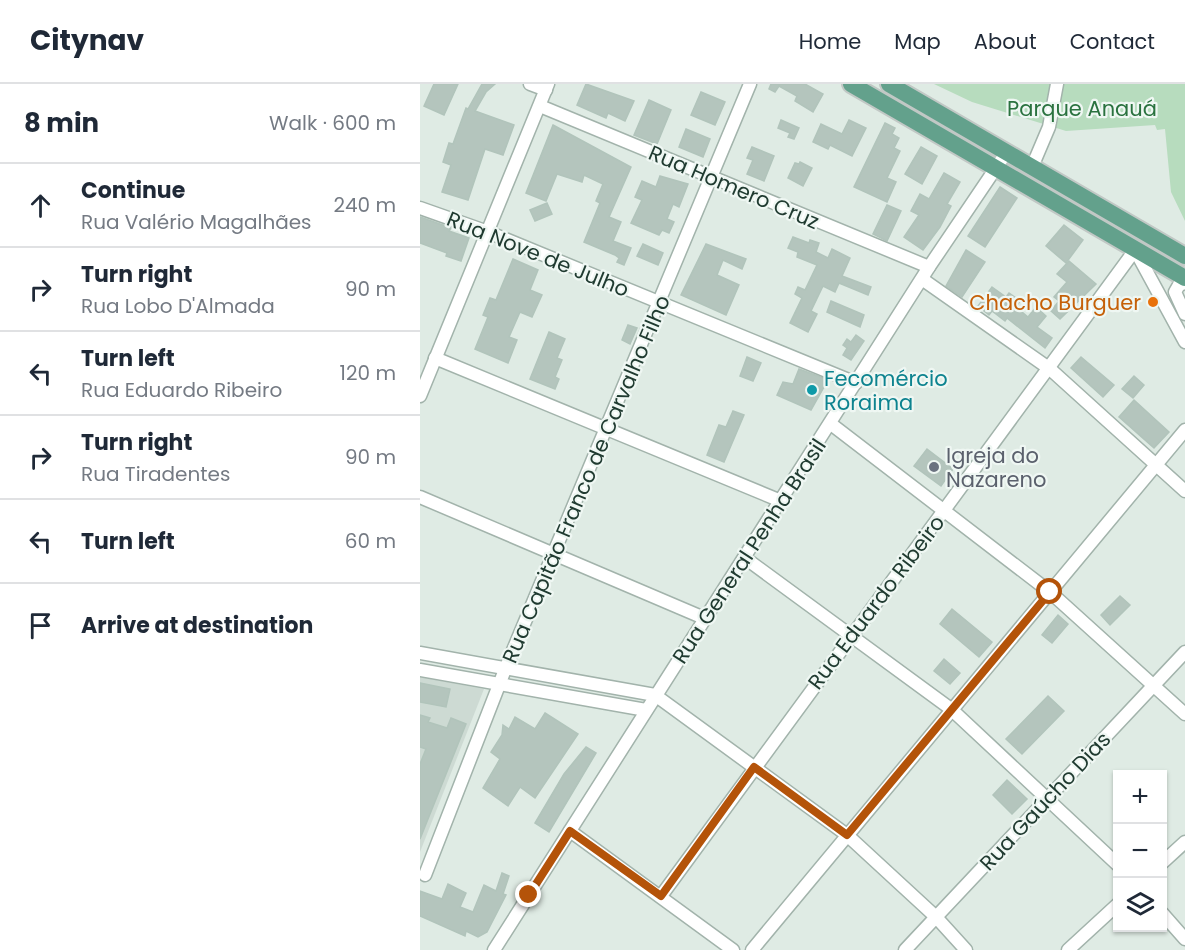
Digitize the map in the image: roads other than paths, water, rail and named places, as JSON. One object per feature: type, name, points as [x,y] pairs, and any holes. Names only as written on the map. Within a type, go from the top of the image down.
[{"type":"main road","points":[[851,84],[1185,278]]},
{"type":"main road","points":[[889,84],[1185,256]]},
{"type":"street","points":[[420,396],[547,87],[530,84]]},
{"type":"street","name":"Rua Capitão Franco de Carvalho Filho","points":[[425,875],[506,667],[750,84]]},
{"type":"street","points":[[1032,167],[1049,127],[1057,84]]},
{"type":"street","name":"Rua Homero Cruz","points":[[540,106],[929,267]]},
{"type":"street","name":"Rua General Penha Brasil","points":[[494,950],[655,695],[831,424],[921,279],[1006,153]]},
{"type":"street","name":"Rua Nove de Julho","points":[[420,208],[488,232],[856,384]]},
{"type":"street","points":[[1135,250],[1185,342]]},
{"type":"street","name":"Rua Eduardo Ribeiro","points":[[661,896],[851,634],[1050,369],[1135,250]]},
{"type":"street","points":[[921,279],[1050,369],[1185,491]]},
{"type":"street","points":[[1185,283],[1179,285],[1175,292],[1185,314]]},
{"type":"street","points":[[435,358],[781,501]]},
{"type":"street","points":[[831,424],[1050,592],[1185,714]]},
{"type":"street","points":[[752,950],[1185,430]]},
{"type":"street","points":[[420,497],[705,618]]},
{"type":"street","points":[[745,558],[951,709],[1113,860]]},
{"type":"street","points":[[420,652],[655,695],[847,835],[936,917],[966,950]]},
{"type":"street","name":"Rua Gaúcho Dias","points":[[905,950],[1185,652]]},
{"type":"street","points":[[420,670],[646,710]]},
{"type":"street","points":[[570,831],[733,950]]},
{"type":"street","points":[[1167,858],[1185,842]]},
{"type":"street","points":[[1068,950],[1113,909]]},
{"type":"street","points":[[1167,919],[1185,939]]},
{"type":"place","name":"Chacho Burguer","points":[[1153,302]]},
{"type":"place","name":"Fecomércio Roraima","points":[[812,390]]},
{"type":"place","name":"Igreja do Nazareno","points":[[934,467]]},
{"type":"park label","name":"Parque Anauá","points":[[1082,108]]}]
